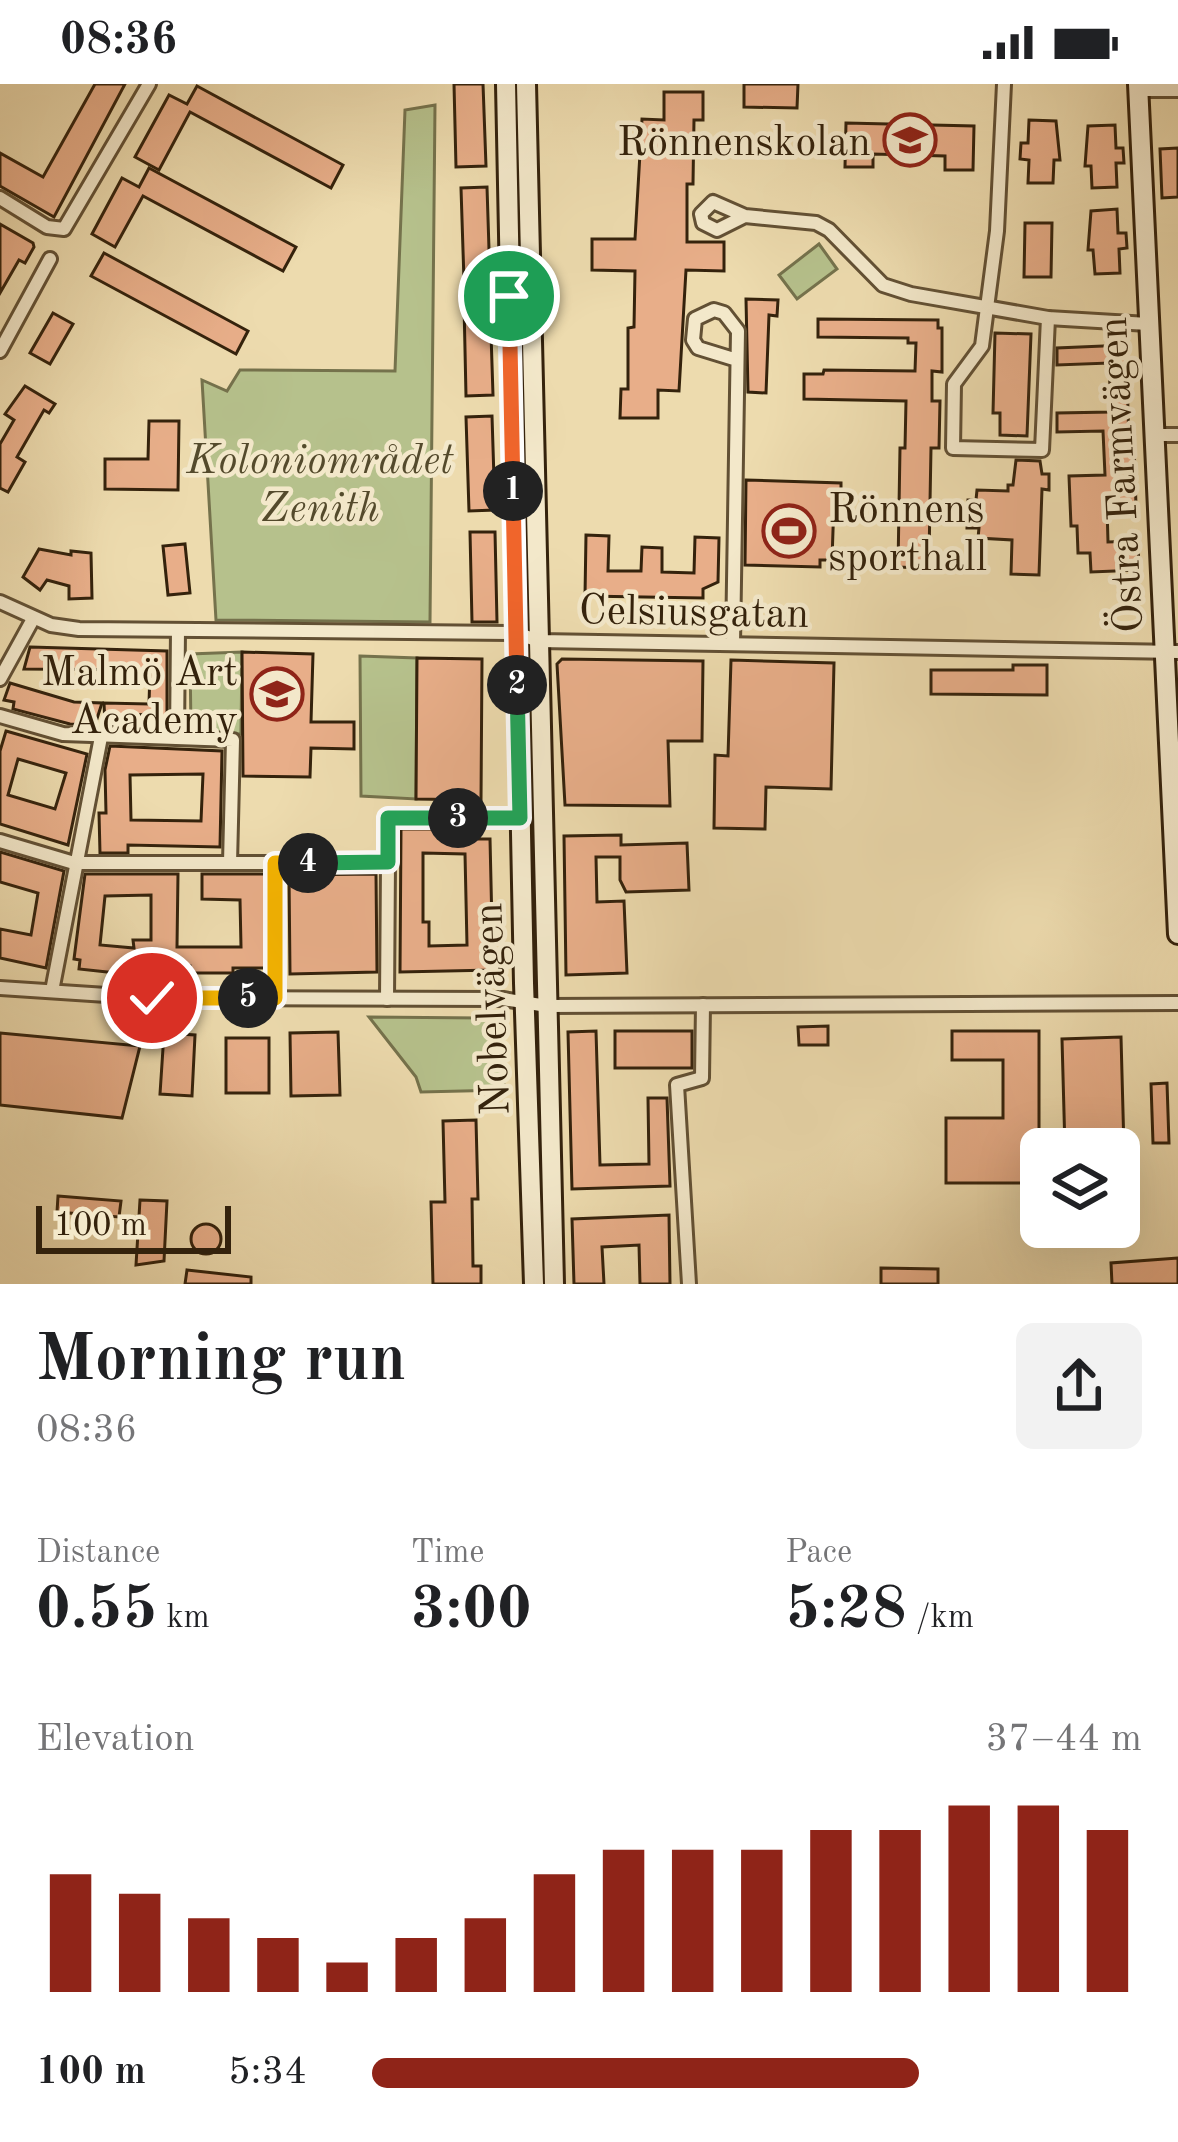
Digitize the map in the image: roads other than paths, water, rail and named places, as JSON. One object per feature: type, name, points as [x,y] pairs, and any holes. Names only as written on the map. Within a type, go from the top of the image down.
[{"type":"main road","name":"Nobelvägen","points":[[506,84],[534,1284]]},
{"type":"main road","name":"Nobelvägen","points":[[526,84],[554,1284]]},
{"type":"main road","name":"Östra Farmvägen","points":[[1138,87],[1153,435],[1171,651],[1178,934]]},
{"type":"street","points":[[0,199],[47,227],[64,229],[149,84]]},
{"type":"street","points":[[1004,84],[997,231],[982,346],[954,384],[952,448],[1042,450],[1048,318]]},
{"type":"street","points":[[1138,87],[1178,90]]},
{"type":"street","points":[[746,216],[816,224],[835,236],[883,285],[911,294],[1048,318],[1148,325]]},
{"type":"street","points":[[0,351],[50,259]]},
{"type":"street","points":[[733,644],[738,331],[731,319],[714,310],[695,320],[692,340],[698,348],[737,360]]},
{"type":"street","points":[[1153,435],[1178,435]]},
{"type":"street","name":"Celsiusgatan","points":[[0,602],[64,628],[516,633],[539,641],[1171,651]]},
{"type":"street","points":[[0,679],[33,619]]},
{"type":"street","points":[[177,739],[178,630]]},
{"type":"street","points":[[0,716],[63,734],[233,740],[230,863]]},
{"type":"street","points":[[52,991],[101,737]]},
{"type":"street","points":[[387,999],[388,818],[520,818]]},
{"type":"street","points":[[0,841],[74,863],[388,862]]},
{"type":"street","points":[[275,863],[275,998]]},
{"type":"street","points":[[0,988],[152,998],[387,999],[547,1006],[1178,1003]]},
{"type":"street","points":[[688,1284],[677,1085],[703,1078],[703,1005]]},
{"type":"place","name":"Rönnenskolan","points":[[910,140]]},
{"type":"place","name":"Rönnens sporthall","points":[[789,531]]},
{"type":"place","name":"Malmö Art Academy","points":[[277,694]]},
{"type":"park label","name":"Koloniområdet Zenith","points":[[320,482]]}]
